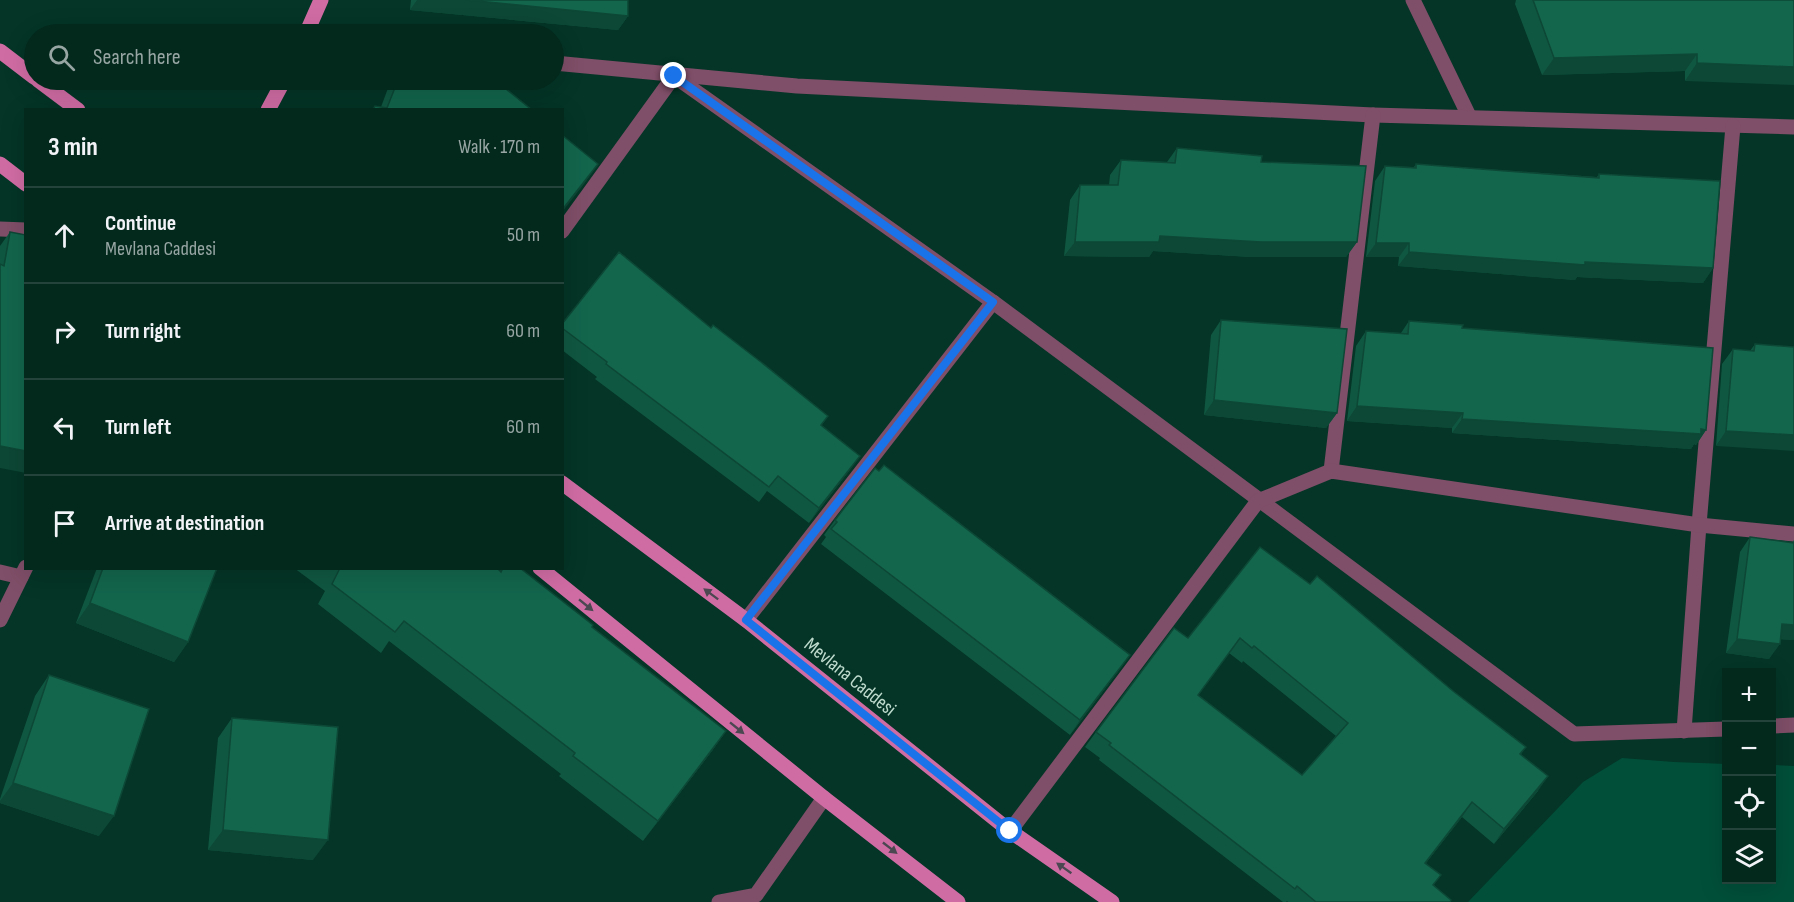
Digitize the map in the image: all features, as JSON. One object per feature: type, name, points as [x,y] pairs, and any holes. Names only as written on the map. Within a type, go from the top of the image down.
[{"type":"main road","points":[[310,24],[321,0]]},
{"type":"main road","points":[[0,51],[24,69]]},
{"type":"main road","points":[[52,90],[75,108]]},
{"type":"main road","points":[[269,108],[279,90]]},
{"type":"main road","points":[[0,164],[24,182]]},
{"type":"main road","name":"Mevlana Caddesi","points":[[564,484],[746,620],[1010,831],[1112,902]]},
{"type":"main road","points":[[542,570],[824,798],[958,902]]},
{"type":"street","points":[[1413,0],[1469,116]]},
{"type":"street","points":[[564,64],[797,86],[1373,115],[1794,127]]},
{"type":"street","points":[[564,228],[674,76]]},
{"type":"street","points":[[674,76],[993,302],[1574,734],[1722,729]]},
{"type":"street","points":[[1331,471],[1373,115]]},
{"type":"street","points":[[1684,731],[1733,126]]},
{"type":"street","points":[[0,229],[24,230]]},
{"type":"street","points":[[746,620],[993,302]]},
{"type":"street","points":[[1010,831],[1258,501],[1331,471],[1699,525],[1794,534]]},
{"type":"street","points":[[0,572],[23,572],[0,620]]},
{"type":"street","points":[[1776,726],[1794,725]]},
{"type":"street","points":[[719,902],[756,898],[824,798]]},
{"type":"green space","points":[[1622,758],[1722,764],[1722,884],[1776,884],[1776,765],[1794,766],[1794,902],[1468,902],[1583,782]]},
{"type":"building","points":[[467,0],[628,0],[628,16]]},
{"type":"building","points":[[1533,0],[1794,0],[1794,67],[1697,63],[1697,54],[1554,58]]},
{"type":"building","points":[[394,90],[507,90],[530,108],[387,108]]},
{"type":"building","points":[[564,137],[598,164],[564,207]]},
{"type":"building","points":[[1177,148],[1262,156],[1261,162],[1366,166],[1357,242],[1261,242],[1160,236],[1159,242],[1075,242],[1080,185],[1118,185],[1121,160],[1175,163]]},
{"type":"building","points":[[1416,164],[1599,178],[1599,174],[1720,181],[1713,268],[1585,262],[1585,265],[1409,252],[1409,243],[1376,243],[1385,166],[1416,168]]},
{"type":"building","points":[[10,232],[24,235],[24,451],[0,446],[0,264],[4,266]]},
{"type":"building","points":[[619,252],[711,328],[713,325],[828,416],[821,425],[860,456],[819,508],[778,476],[769,487],[606,364],[607,362],[564,330],[564,321]]},
{"type":"building","points":[[1221,320],[1347,329],[1337,413],[1214,400]]},
{"type":"building","points":[[1409,321],[1463,325],[1462,328],[1713,348],[1706,430],[1701,429],[1701,434],[1462,419],[1463,413],[1357,406],[1366,331],[1408,334]]},
{"type":"building","points":[[1755,344],[1794,347],[1794,435],[1726,431],[1733,349],[1754,351]]},
{"type":"building","points":[[884,465],[1130,655],[1080,720],[831,529],[837,522],[835,520],[875,468],[879,471]]},
{"type":"building","points":[[1750,537],[1794,543],[1794,625],[1782,624],[1780,644],[1737,639]]},
{"type":"building","points":[[1260,547],[1310,584],[1317,576],[1453,691],[1526,747],[1520,754],[1548,776],[1504,829],[1472,802],[1425,863],[1441,875],[1433,885],[1451,900],[1450,902],[1316,902],[1297,886],[1295,889],[1109,745],[1111,743],[1096,732],[1174,628],[1188,638]],"holes":[[[1240,638],[1252,648],[1254,646],[1348,723],[1302,775],[1198,695]]]},
{"type":"building","points":[[102,570],[216,570],[188,642],[90,603]]},
{"type":"building","points":[[339,570],[499,570],[501,572],[502,570],[523,570],[726,731],[658,821],[573,756],[575,753],[404,621],[395,632],[332,584]]},
{"type":"building","points":[[49,675],[149,709],[114,816],[13,783]]},
{"type":"building","points":[[232,718],[338,727],[328,840],[223,830]]},
{"type":"route","points":[[674,76],[993,302],[746,620],[1010,831]]}]
